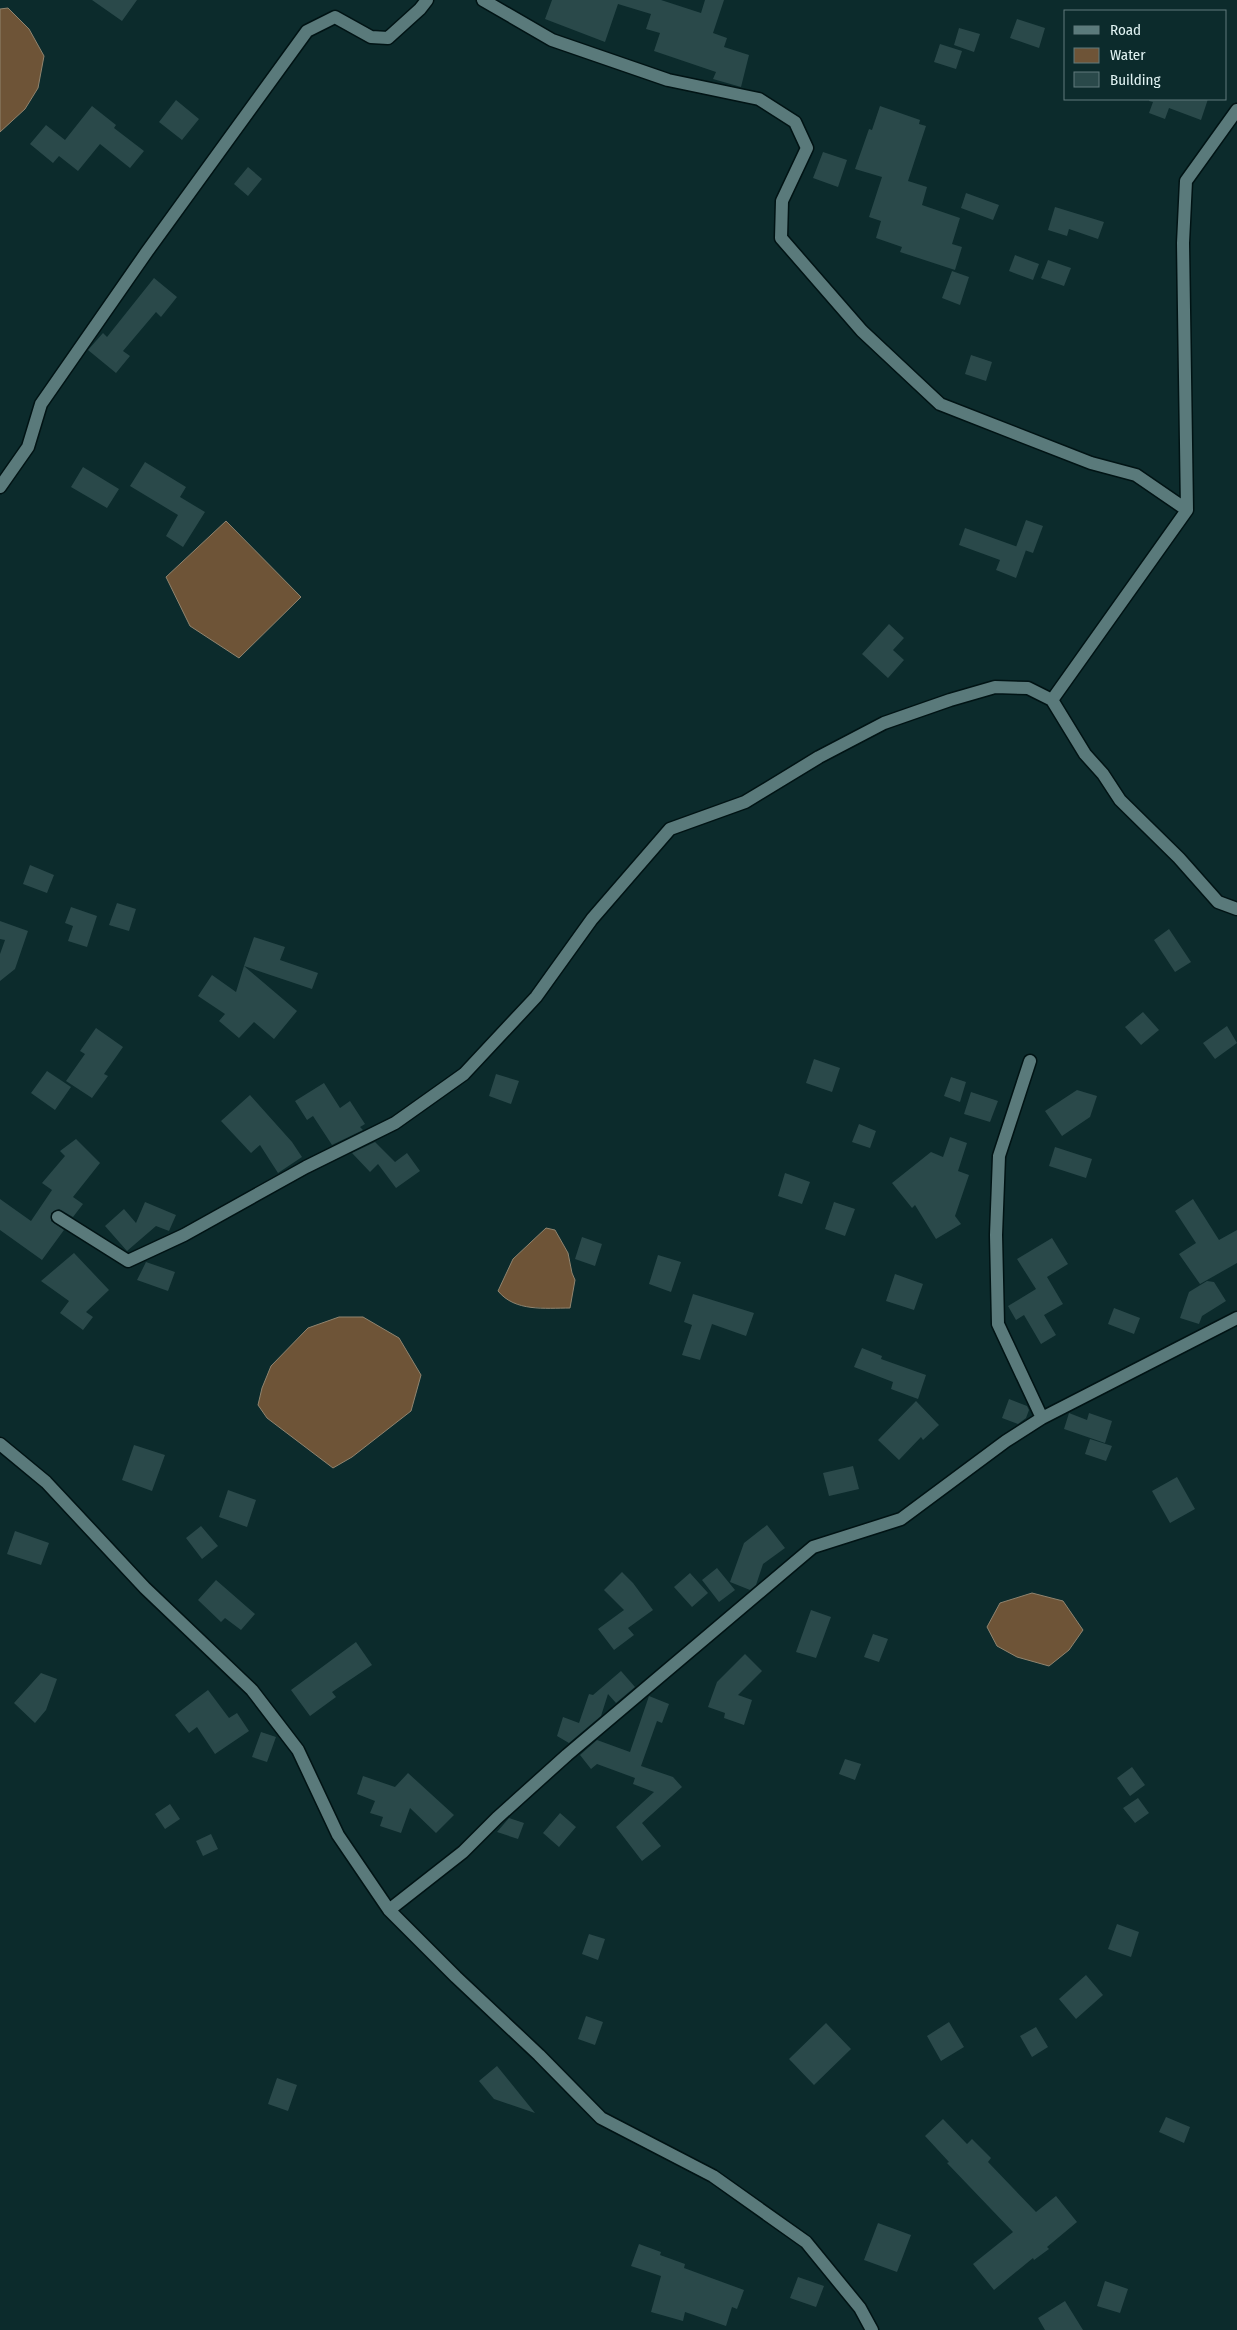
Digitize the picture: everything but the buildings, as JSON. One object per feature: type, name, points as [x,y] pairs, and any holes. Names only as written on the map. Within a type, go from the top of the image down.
[{"type":"street","points":[[0,487],[28,447],[41,404],[146,254],[307,31],[335,16],[371,37],[388,38],[420,9],[427,0]]},
{"type":"street","points":[[483,0],[552,40],[668,80],[759,99],[795,122],[807,148],[782,202],[781,238],[862,332],[940,404],[1091,463],[1136,475],[1187,510]]},
{"type":"street","points":[[1052,700],[1187,510],[1183,243],[1186,181],[1237,110]]},
{"type":"street","points":[[58,1217],[128,1261],[184,1235],[306,1167],[395,1123],[464,1074],[536,998],[592,919],[670,829],[745,802],[819,758],[884,723],[995,687],[1028,688],[1052,700],[1085,754],[1103,774],[1120,800],[1179,858],[1218,902],[1237,909]]},
{"type":"street","points":[[1030,1061],[999,1156],[996,1235],[998,1324],[1042,1418]]},
{"type":"street","points":[[389,1910],[464,1852],[497,1818],[566,1755],[813,1547],[901,1519],[1006,1441],[1042,1418],[1237,1318]]},
{"type":"street","points":[[0,1444],[46,1482],[145,1588],[252,1690],[298,1750],[338,1836],[389,1910],[456,1977],[539,2055],[601,2118],[713,2176],[806,2242],[860,2308],[872,2330]]},
{"type":"water","points":[[8,8],[29,29],[44,56],[38,88],[25,109],[0,132],[0,9]]},
{"type":"water","points":[[226,521],[301,597],[239,658],[190,626],[166,577]]},
{"type":"water","points":[[546,1228],[555,1230],[568,1253],[575,1280],[570,1308],[522,1306],[505,1298],[498,1291],[513,1259]]},
{"type":"water","points":[[339,1317],[363,1317],[399,1338],[421,1375],[411,1411],[352,1457],[333,1468],[267,1418],[258,1405],[262,1388],[271,1366],[308,1328]]},
{"type":"water","points":[[1032,1593],[1063,1601],[1083,1630],[1069,1650],[1049,1666],[1017,1657],[997,1646],[987,1627],[1000,1603]]}]
